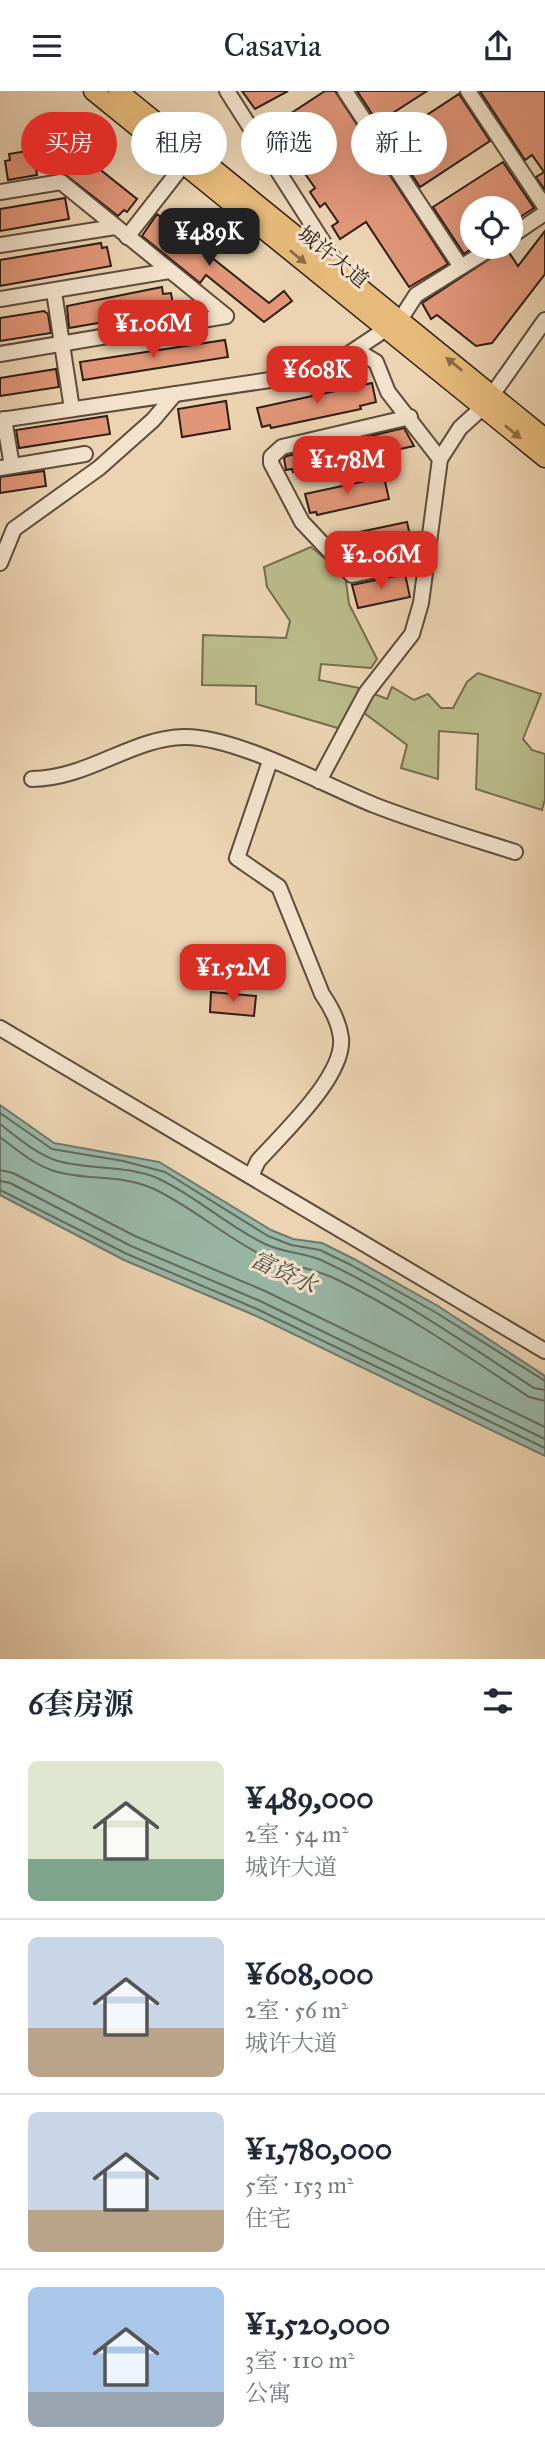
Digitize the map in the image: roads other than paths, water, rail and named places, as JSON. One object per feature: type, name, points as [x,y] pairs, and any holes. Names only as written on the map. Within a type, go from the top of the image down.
[{"type":"main road","name":"城许大道","points":[[93,91],[131,122]]},
{"type":"main road","name":"城许大道","points":[[118,91],[343,273],[393,324]]},
{"type":"main road","name":"城许大道","points":[[197,175],[393,324],[487,401],[545,458]]},
{"type":"main road","name":"城许大道","points":[[487,401],[545,438]]},
{"type":"street","points":[[228,91],[343,273]]},
{"type":"street","points":[[345,91],[461,267]]},
{"type":"street","points":[[468,91],[545,207]]},
{"type":"street","points":[[127,237],[176,175]]},
{"type":"street","points":[[0,192],[61,182],[226,316],[0,354]]},
{"type":"street","points":[[523,228],[545,213]]},
{"type":"street","points":[[0,245],[114,227]]},
{"type":"street","points":[[85,454],[6,467],[2,420],[290,376],[330,363],[356,350],[393,324],[416,295],[474,259]]},
{"type":"street","points":[[0,299],[169,271]]},
{"type":"street","points":[[54,292],[72,409]]},
{"type":"street","points":[[319,781],[366,693],[412,634],[421,603],[440,459],[460,428],[487,401],[545,320]]},
{"type":"street","points":[[356,350],[376,362],[388,392],[440,459]]},
{"type":"street","points":[[0,563],[14,529],[99,468],[153,420],[175,394]]},
{"type":"street","points":[[410,417],[282,447],[271,457],[271,463],[302,522],[352,575],[426,559]]},
{"type":"street","points":[[32,779],[83,771],[146,744],[172,738],[197,737],[222,742],[376,806],[515,852]]},
{"type":"street","points":[[251,1176],[258,1161],[327,1081],[342,1040],[332,1010],[322,994],[279,887],[237,858],[270,761]]},
{"type":"street","points":[[0,1028],[545,1351]]},
{"type":"water","name":"富资水","points":[[0,1105],[54,1143],[159,1162],[271,1230],[293,1239],[322,1243],[438,1306],[545,1376],[545,1456],[254,1315],[124,1260],[0,1195]]}]
